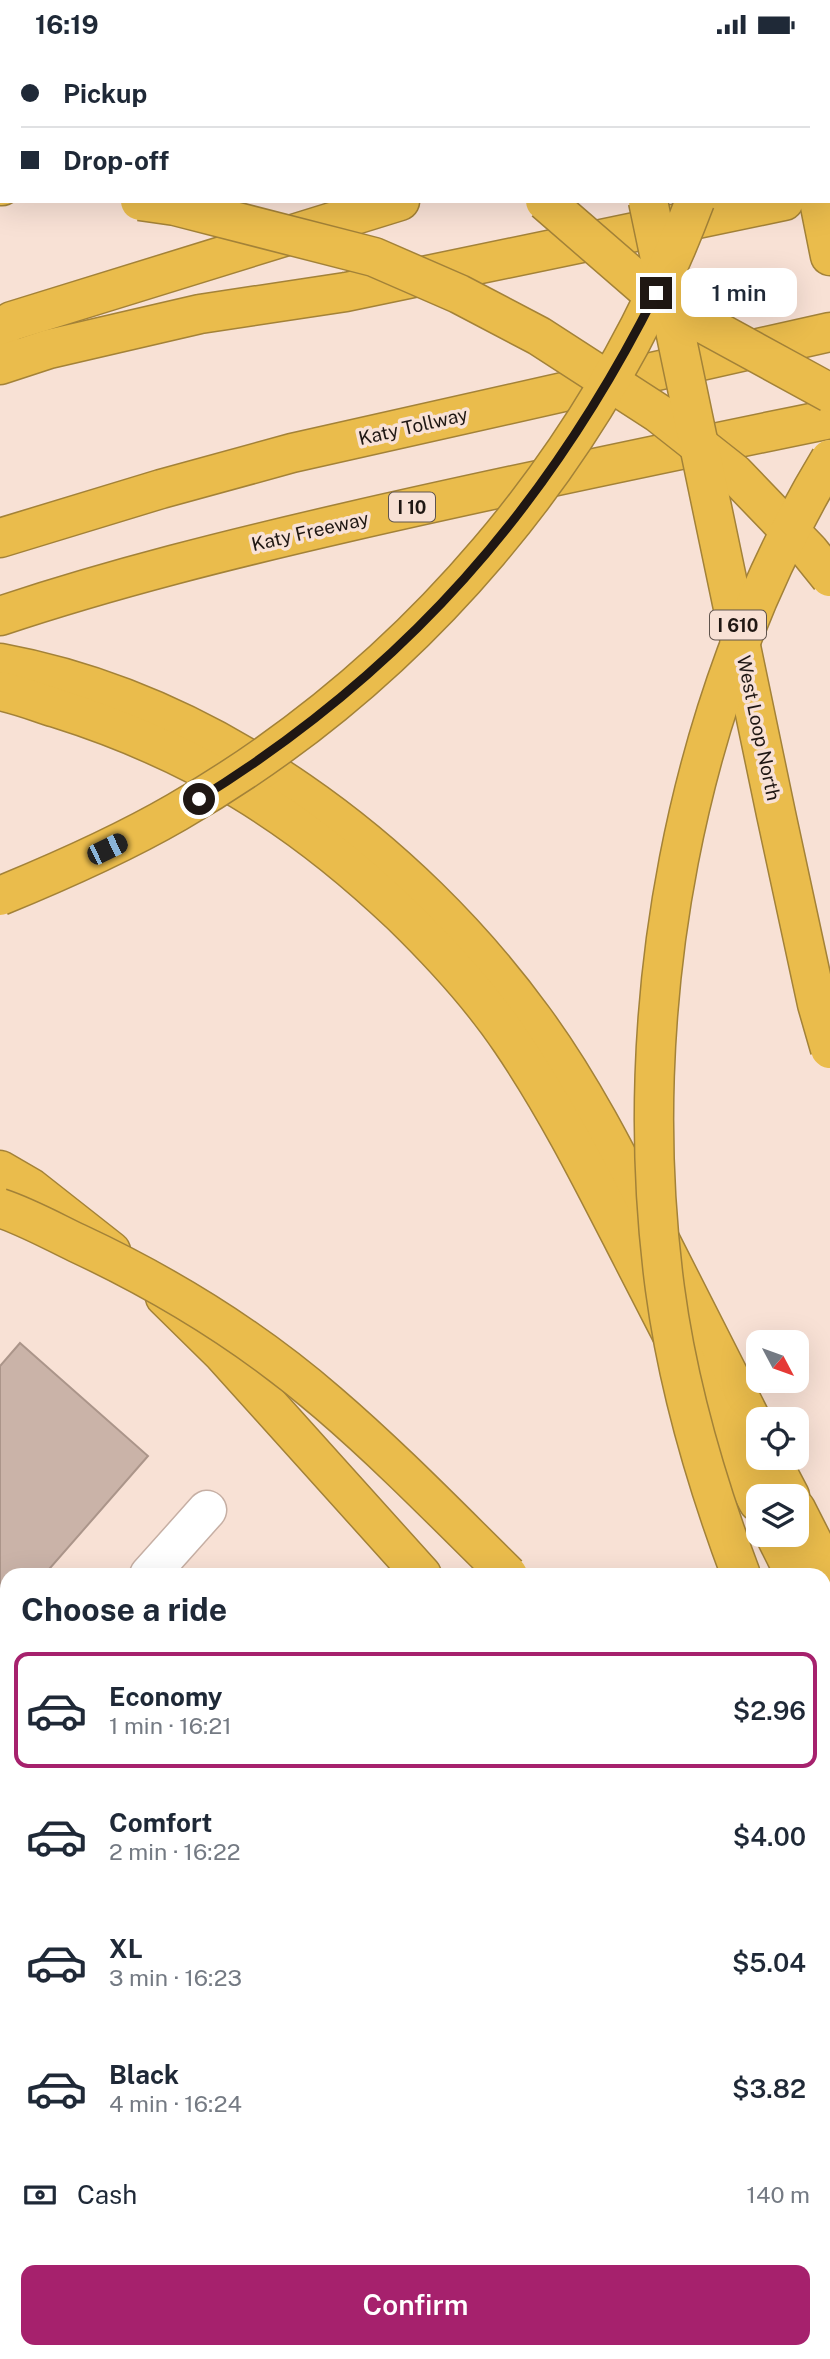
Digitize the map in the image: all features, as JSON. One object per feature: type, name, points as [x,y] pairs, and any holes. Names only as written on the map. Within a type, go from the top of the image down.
[{"type":"highway","points":[[154,203],[374,257],[459,294],[539,336],[658,413],[734,473],[809,551],[830,577]]},
{"type":"highway","points":[[0,328],[12,321],[394,203]]},
{"type":"highway","points":[[547,203],[657,299],[830,394]]},
{"type":"highway","name":"West Loop North","points":[[648,203],[782,841],[817,1004],[830,1049]]},
{"type":"highway","points":[[0,896],[71,867],[125,840],[221,785],[276,749],[330,707],[420,626],[464,581],[503,534],[543,483],[578,431],[614,372],[665,276],[694,203]]},
{"type":"highway","points":[[0,365],[49,349],[200,314],[346,292],[774,203]]},
{"type":"highway","points":[[819,203],[830,256]]},
{"type":"highway","name":"Katy Tollway","points":[[0,538],[292,453],[830,332]]},
{"type":"highway","name":"Katy Freeway","points":[[0,616],[64,594],[267,541],[463,496],[830,419]]},
{"type":"highway","points":[[739,1568],[698,1448],[682,1383],[665,1289],[657,1195],[654,1099],[657,1004],[685,830],[735,657],[777,558],[830,459]]},
{"type":"highway","points":[[0,663],[104,691],[192,729],[272,771],[339,819],[451,918],[491,964],[522,1030],[548,1099],[749,1484]]},
{"type":"highway","points":[[0,691],[91,719],[175,753],[254,796],[320,842],[370,885],[458,974],[575,1081],[610,1141],[746,1409]]},
{"type":"highway","points":[[0,1170],[31,1188],[95,1237],[162,1294],[223,1354],[416,1568]]},
{"type":"highway","points":[[0,1208],[160,1285],[270,1357],[326,1401],[502,1568]]},
{"type":"highway","points":[[809,1535],[826,1568]]},
{"type":"highway","points":[[781,1547],[792,1568]]},
{"type":"street","points":[[155,1568],[207,1510]]},
{"type":"building","points":[[20,1343],[148,1456],[50,1568],[0,1568],[0,1366]]},
{"type":"route","points":[[199,799],[276,749],[330,707],[375,669],[464,581],[543,483],[578,431],[656,293]]}]
